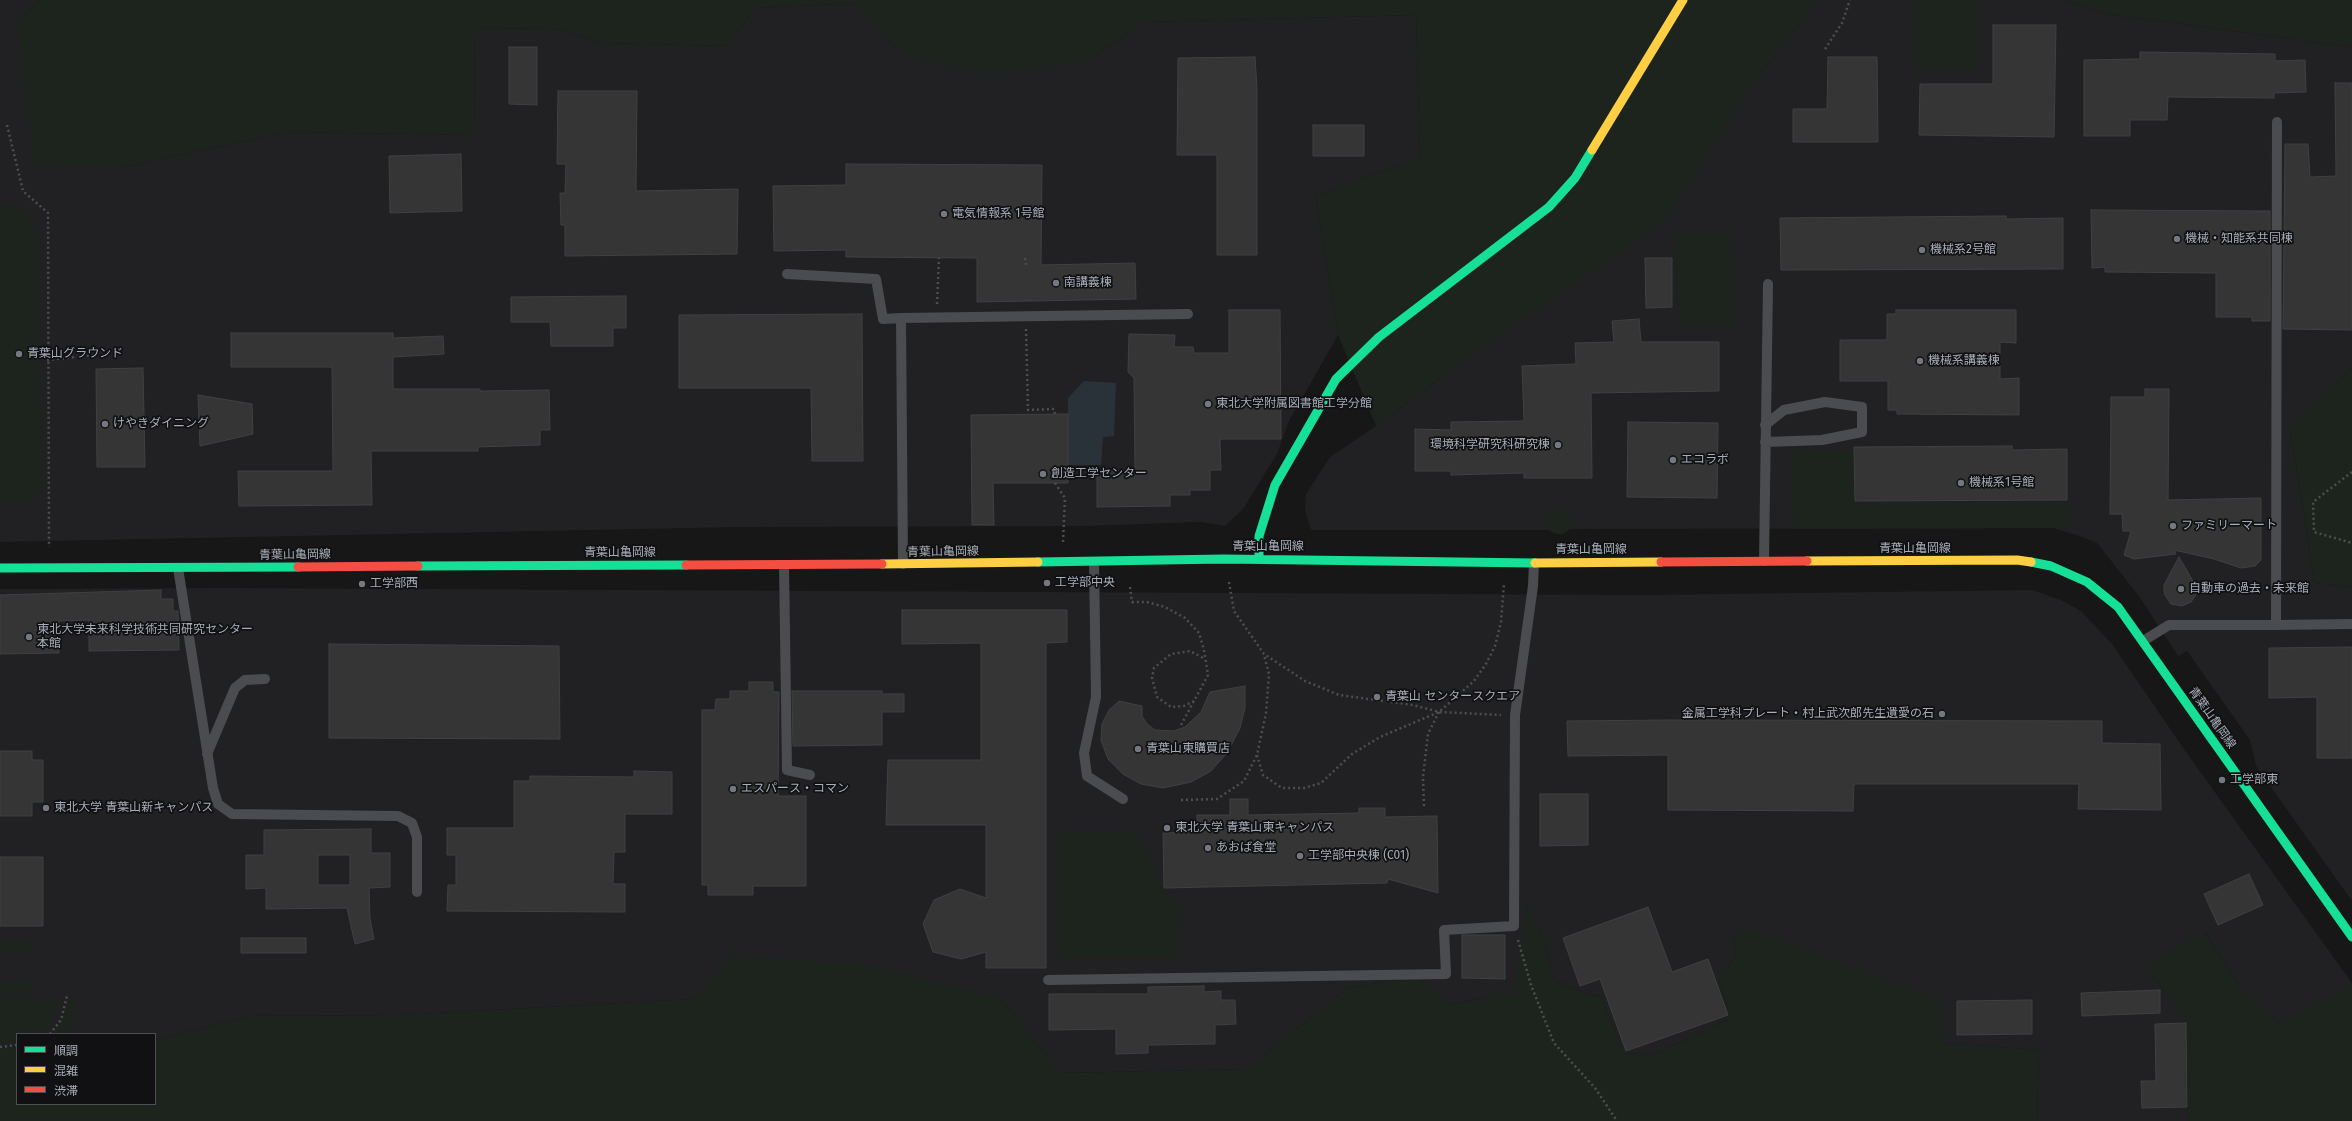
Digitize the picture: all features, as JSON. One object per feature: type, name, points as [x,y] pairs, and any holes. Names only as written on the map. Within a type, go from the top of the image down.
[{"type":"street","points":[[1259,559],[1259,536],[1275,486],[1336,379],[1379,337],[1549,207],[1575,178],[1682,0]]},
{"type":"street","name":"青葉山亀岡線","points":[[0,568],[178,568],[441,565],[784,565],[1063,563],[1259,559],[1534,563],[2017,560],[2051,566],[2087,582],[2118,607],[2143,640],[2352,937]]},
{"type":"lane","points":[[2276,625],[2277,122]]},
{"type":"lane","points":[[787,274],[876,279],[883,319],[1026,318],[1188,314]]},
{"type":"lane","points":[[1764,561],[1768,284]]},
{"type":"lane","points":[[901,318],[903,564]]},
{"type":"lane","points":[[1765,425],[1784,410],[1825,402],[1862,407],[1862,432],[1822,440],[1765,442]]},
{"type":"lane","points":[[1094,562],[1096,697],[1084,754],[1087,776],[1122,798]]},
{"type":"lane","points":[[1048,980],[1446,974],[1444,930],[1514,926],[1515,715],[1533,586],[1534,563]]},
{"type":"lane","points":[[784,565],[787,770],[810,775]]},
{"type":"lane","points":[[178,568],[212,788],[218,804],[232,814],[398,816],[412,823],[417,837],[417,892]]},
{"type":"lane","points":[[2143,640],[2169,625],[2352,624]]},
{"type":"lane","points":[[207,754],[235,688],[245,680],[265,679]]},
{"type":"path","points":[[1825,49],[1842,22],[1850,0]]},
{"type":"path","points":[[7,125],[23,191],[48,213],[47,360],[49,551]]},
{"type":"path","points":[[937,319],[939,258]]},
{"type":"path","points":[[1026,258],[1026,265]]},
{"type":"path","points":[[1026,318],[1028,410],[1054,409],[1054,414]]},
{"type":"path","points":[[47,360],[94,355]]},
{"type":"path","points":[[2352,472],[2313,502],[2314,532],[2352,543]]},
{"type":"path","points":[[1055,483],[1065,498],[1063,563]]},
{"type":"path","points":[[1181,800],[1217,799],[1244,781],[1257,755],[1266,713],[1269,674],[1264,654],[1234,611],[1228,582]]},
{"type":"path","points":[[1257,755],[1263,775],[1282,788],[1304,788],[1321,783],[1352,754],[1380,737],[1439,712],[1474,681],[1486,664],[1494,646],[1501,622],[1504,584]]},
{"type":"path","points":[[1130,587],[1132,602],[1147,602],[1165,607],[1185,618],[1199,634],[1206,658],[1208,675],[1181,725]]},
{"type":"path","points":[[1195,701],[1184,706],[1171,706],[1157,697],[1152,678],[1154,668],[1171,654],[1190,651],[1206,658]]},
{"type":"path","points":[[1264,654],[1305,681],[1339,695],[1413,705],[1439,712],[1506,715]]},
{"type":"path","points":[[1424,806],[1423,777],[1428,734],[1439,712]]},
{"type":"path","points":[[1514,926],[1531,985],[1554,1043],[1595,1088],[1617,1121]]},
{"type":"path","points":[[51,1033],[61,1020],[66,996]]},
{"type":"path","points":[[0,1047],[16,1045]]},
{"type":"shaded area","points":[[0,0],[39,0],[18,25],[119,168],[287,132],[475,135],[474,29],[554,28],[605,43],[727,46],[755,8],[857,3],[901,53],[1089,60],[1144,22],[1416,15],[1420,157],[1316,196],[1338,335],[1289,421],[1277,454],[1243,509],[1225,526],[1201,522],[1086,526],[739,527],[0,542]]},
{"type":"shaded area","points":[[39,0],[1818,0],[1742,97],[1666,221],[1481,347],[1376,426],[1338,335],[1316,196],[1420,157],[1416,15],[1144,22],[1089,60],[990,75],[901,53],[857,3],[755,8],[727,46],[605,43],[554,28],[474,29],[475,135],[287,132],[119,168],[34,165],[18,25]]},
{"type":"shaded area","points":[[1818,0],[2064,0],[2108,14],[2352,47],[2352,369],[2290,429],[2315,583],[2352,587],[2352,901],[2256,766],[2250,740],[2187,651],[2178,656],[2141,599],[2101,548],[2097,543],[2085,538],[2053,528],[1570,529],[1560,535],[1548,530],[1311,530],[1305,510],[1306,494],[1330,457],[1376,426],[1481,347],[1742,97]]},
{"type":"shaded area","points":[[1917,0],[1977,0],[1976,69],[1917,69]]},
{"type":"shaded area","points":[[2064,0],[2352,0],[2352,47],[2108,14]]},
{"type":"shaded area","name":"青葉山グラウンド","points":[[0,205],[20,205],[35,220],[42,488],[27,505],[0,505]]},
{"type":"shaded area","points":[[1730,231],[1734,324],[1679,326],[1676,233]]},
{"type":"shaded area","points":[[2352,369],[2352,587],[2315,583],[2290,428]]},
{"type":"shaded area","points":[[1084,381],[1116,383],[1114,436],[1103,437],[1101,465],[1068,465],[1068,398]]},
{"type":"shaded area","points":[[1854,450],[1855,501],[2067,502],[2068,528],[1794,529],[1793,452]]},
{"type":"shaded area","points":[[1559,508],[1568,512],[1572,521],[1568,530],[1559,534],[1550,530],[1546,521],[1550,512]]},
{"type":"shaded area","name":"東北大学 青葉山東キャンパス","points":[[224,588],[1645,595],[2032,590],[2061,600],[2081,611],[2112,644],[2186,752],[2352,983],[2352,986],[2278,1023],[2242,989],[2205,932],[2145,967],[2186,1017],[2188,1121],[2037,1121],[2039,1050],[1944,1043],[1734,935],[1736,955],[1719,981],[1731,1018],[1653,1055],[1624,1053],[1601,996],[1586,993],[1554,980],[1544,940],[1528,904],[1515,993],[1451,1004],[1415,977],[1348,988],[1247,1069],[1061,1073],[999,997],[733,956],[693,999],[400,1015],[251,1016],[156,1040],[156,1033],[16,1033],[16,1072],[0,1075],[0,589]]},
{"type":"shaded area","points":[[1058,831],[1132,831],[1180,914],[1179,959],[1058,959]]},
{"type":"shaded area","points":[[1528,903],[1544,940],[1554,980],[1586,993],[1601,996],[1624,1053],[1653,1055],[1731,1018],[1719,981],[1736,955],[1734,935],[1750,929],[1938,999],[1944,1043],[2039,1050],[2037,1121],[0,1121],[0,1048],[16,1046],[16,1105],[156,1105],[156,1040],[251,1016],[400,1015],[693,999],[733,956],[860,964],[999,997],[1061,1073],[1247,1069],[1348,988],[1415,977],[1451,1004],[1514,993]]},
{"type":"shaded area","points":[[2204,931],[2242,989],[2278,1023],[2352,986],[2352,1121],[2188,1121],[2186,1017],[2145,967]]},
{"type":"shaded area","points":[[0,941],[33,941],[33,953],[0,953]]},
{"type":"shaded area","points":[[33,980],[33,993],[0,993],[0,981]]},
{"type":"shaded area","points":[[0,998],[58,998],[54,1017],[47,1029],[40,1033],[16,1033],[16,1041],[0,1043]]},
{"type":"shaded area","points":[[68,999],[78,999],[69,1033],[53,1033],[62,1019]]},
{"type":"building","points":[[1993,25],[2056,25],[2054,137],[1919,135],[1920,84],[1993,84]]},
{"type":"building","points":[[509,47],[537,47],[537,105],[509,104]]},
{"type":"building","points":[[2140,52],[2275,54],[2275,61],[2305,60],[2306,92],[2274,93],[2274,98],[2168,97],[2167,120],[2130,120],[2130,136],[2084,136],[2084,60],[2140,59]]},
{"type":"building","points":[[1255,57],[1257,89],[1257,255],[1217,255],[1217,155],[1177,155],[1178,58]]},
{"type":"building","points":[[1828,57],[1877,57],[1878,142],[1793,142],[1793,109],[1827,109]]},
{"type":"building","points":[[2335,83],[2352,83],[2352,330],[2283,329],[2285,144],[2308,144],[2310,177],[2336,176]]},
{"type":"building","points":[[558,91],[637,91],[636,191],[738,189],[737,254],[565,256],[565,225],[561,225],[560,193],[565,193],[566,164],[557,164]]},
{"type":"building","points":[[1313,125],[1364,125],[1364,156],[1313,156]]},
{"type":"building","points":[[461,154],[462,211],[390,213],[389,156]]},
{"type":"building","name":"電気情報系 1号館","points":[[846,164],[1042,165],[1041,265],[1135,263],[1136,299],[977,302],[977,258],[846,257],[846,250],[774,251],[773,186],[846,185]]},
{"type":"building","name":"機械・知能系共同棟","points":[[2091,210],[2270,211],[2270,321],[2252,321],[2252,317],[2216,317],[2216,273],[2105,272],[2105,267],[2092,268]]},
{"type":"building","name":"機械系2号館","points":[[2006,216],[2006,219],[2063,218],[2063,269],[1781,270],[1780,218]]},
{"type":"building","points":[[1645,258],[1672,258],[1672,307],[1646,308]]},
{"type":"building","points":[[626,296],[626,328],[613,328],[613,346],[551,346],[550,322],[511,322],[511,297]]},
{"type":"building","name":"東北大学附属図書館工学分館","points":[[1229,310],[1280,310],[1281,439],[1220,439],[1221,470],[1210,470],[1210,490],[1190,490],[1190,495],[1170,495],[1170,506],[1097,507],[1097,471],[1135,470],[1134,378],[1128,372],[1129,334],[1175,335],[1174,347],[1193,347],[1194,353],[1229,353]]},
{"type":"building","name":"機械系講義棟","points":[[1896,310],[2016,310],[2016,343],[2000,342],[2000,379],[2019,378],[2019,415],[1897,414],[1897,410],[1888,410],[1888,381],[1840,381],[1840,340],[1887,340],[1887,314],[1896,314]]},
{"type":"building","points":[[862,314],[863,461],[812,461],[811,388],[679,388],[679,315]]},
{"type":"building","points":[[1639,319],[1641,342],[1719,342],[1719,391],[1591,393],[1592,478],[1524,478],[1524,473],[1451,475],[1451,471],[1415,471],[1415,429],[1451,430],[1451,422],[1524,421],[1522,366],[1576,364],[1575,343],[1614,342],[1612,321]]},
{"type":"building","points":[[231,333],[393,333],[393,338],[443,336],[444,354],[393,357],[393,389],[480,389],[480,391],[549,390],[550,430],[540,430],[540,445],[478,447],[478,451],[371,451],[372,505],[239,506],[238,471],[333,471],[332,367],[231,367]]},
{"type":"building","points":[[143,368],[145,467],[97,467],[96,369]]},
{"type":"building","points":[[2145,389],[2169,389],[2168,500],[2261,498],[2261,560],[2255,566],[2241,568],[2214,559],[2174,550],[2176,554],[2134,559],[2124,555],[2131,531],[2123,531],[2122,514],[2110,514],[2111,397],[2145,397]]},
{"type":"building","points":[[198,395],[252,404],[253,434],[200,446]]},
{"type":"building","name":"創造工学センター","points":[[1068,414],[1068,483],[993,483],[994,525],[972,525],[971,415]]},
{"type":"building","name":"エコラボ","points":[[1628,422],[1718,423],[1717,498],[1627,497]]},
{"type":"building","name":"機械系1号館","points":[[2012,446],[2012,450],[2067,449],[2067,500],[1855,501],[1854,447]]},
{"type":"building","name":"自動車の過去・未来館","points":[[2179,557],[2197,588],[2197,593],[2191,602],[2182,606],[2171,604],[2165,595],[2164,590],[2164,585]]},
{"type":"building","points":[[161,590],[161,599],[173,599],[173,611],[178,611],[179,650],[89,651],[89,620],[59,621],[59,653],[0,654],[0,595]]},
{"type":"building","points":[[902,610],[1067,610],[1067,642],[1046,643],[1046,968],[986,968],[986,952],[961,959],[933,952],[923,924],[934,900],[960,889],[986,898],[986,825],[886,825],[888,760],[981,760],[981,643],[902,644]]},
{"type":"building","points":[[329,644],[559,646],[560,739],[329,738]]},
{"type":"building","points":[[2352,647],[2352,758],[2317,758],[2317,697],[2269,698],[2269,648]]},
{"type":"building","points":[[749,682],[773,682],[773,692],[779,692],[778,796],[806,796],[806,886],[753,886],[753,895],[708,895],[708,885],[702,885],[702,710],[715,710],[716,699],[730,699],[730,691],[749,691]]},
{"type":"building","points":[[1245,686],[1245,708],[1240,728],[1227,753],[1211,771],[1191,782],[1163,788],[1141,784],[1123,774],[1108,759],[1101,740],[1102,724],[1109,710],[1119,701],[1142,706],[1142,716],[1147,724],[1155,730],[1174,731],[1185,727],[1201,712],[1210,692]]},
{"type":"building","points":[[792,691],[882,691],[882,694],[904,694],[904,712],[882,712],[882,745],[793,746]]},
{"type":"building","points":[[1567,721],[2102,721],[2102,743],[2160,744],[2161,810],[2078,809],[2079,784],[1854,784],[1853,811],[1668,810],[1668,755],[1568,756]]},
{"type":"building","points":[[0,751],[32,751],[32,760],[43,760],[43,802],[32,802],[32,816],[0,816]]},
{"type":"building","points":[[634,771],[672,772],[672,814],[625,814],[625,852],[614,852],[613,884],[625,884],[625,912],[447,911],[448,885],[456,885],[456,855],[447,855],[447,828],[514,828],[514,781],[530,781],[530,776],[634,777]]},
{"type":"building","points":[[1540,794],[1588,794],[1588,845],[1540,846]]},
{"type":"building","name":"工学部中央棟 (C01)","points":[[1230,799],[1248,799],[1248,815],[1359,813],[1359,808],[1385,808],[1385,817],[1437,816],[1438,893],[1388,879],[1387,883],[1164,888],[1163,833],[1197,832],[1197,815],[1230,815]]},
{"type":"building","points":[[371,829],[371,853],[390,853],[390,887],[369,888],[370,919],[374,939],[355,944],[347,908],[266,909],[266,888],[246,889],[246,855],[264,855],[264,830]],"holes":[[[318,855],[350,855],[350,885],[318,885]]]},
{"type":"building","points":[[0,857],[43,857],[43,926],[0,926]]},
{"type":"building","points":[[2249,874],[2263,905],[2218,925],[2204,894]]},
{"type":"building","points":[[1648,907],[1672,972],[1708,959],[1728,1015],[1626,1051],[1600,979],[1580,986],[1563,938]]},
{"type":"building","points":[[1462,935],[1505,935],[1505,979],[1462,978]]},
{"type":"building","points":[[241,938],[306,938],[306,953],[241,953]]},
{"type":"building","points":[[1204,986],[1204,992],[1221,991],[1221,1000],[1235,1000],[1236,1024],[1215,1025],[1215,1044],[1148,1045],[1148,1053],[1116,1054],[1116,1029],[1049,1030],[1049,994],[1148,994],[1148,987]]},
{"type":"building","points":[[2160,990],[2160,1013],[2082,1016],[2081,993]]},
{"type":"building","points":[[2032,1000],[2032,1034],[1957,1035],[1957,1001]]},
{"type":"building","points":[[2186,1023],[2187,1107],[2142,1108],[2141,1081],[2156,1081],[2155,1024]]},
{"type":"traffic: fast","points":[[1259,559],[1259,536],[1275,485],[1336,379],[1379,337],[1549,207],[1575,178],[1592,150]]},
{"type":"traffic: fast","points":[[1038,562],[1224,559],[1535,563]]},
{"type":"traffic: fast","points":[[2031,562],[2051,566],[2087,582],[2118,607],[2352,937]]},
{"type":"traffic: fast","points":[[418,566],[686,565]]},
{"type":"traffic: fast","points":[[0,568],[298,567]]},
{"type":"traffic: slow","points":[[1592,150],[1683,0]]},
{"type":"traffic: slow","points":[[1807,561],[2017,560],[2031,562]]},
{"type":"traffic: slow","points":[[882,564],[1038,562]]},
{"type":"traffic: slow","points":[[1535,563],[1661,562]]},
{"type":"traffic: jam","points":[[1661,562],[1807,561]]},
{"type":"traffic: jam","points":[[686,565],[882,564]]},
{"type":"traffic: jam","points":[[298,567],[418,566]]},
{"type":"place","name":"電気情報系 1号館","points":[[944,214]]},
{"type":"place","name":"機械・知能系共同棟","points":[[2177,239]]},
{"type":"place","name":"機械系2号館","points":[[1922,250]]},
{"type":"place","name":"南講義棟","points":[[1056,283]]},
{"type":"place","name":"青葉山グラウンド","points":[[19,354]]},
{"type":"place","name":"機械系講義棟","points":[[1920,361]]},
{"type":"place","name":"東北大学附属図書館工学分館","points":[[1208,404]]},
{"type":"place","name":"けやきダイニング","points":[[105,424]]},
{"type":"place","name":"環境科学研究科研究棟","points":[[1558,445]]},
{"type":"place","name":"エコラボ","points":[[1673,460]]},
{"type":"place","name":"創造工学センター","points":[[1043,474]]},
{"type":"place","name":"機械系1号館","points":[[1961,483]]},
{"type":"place","name":"ファミリーマート","points":[[2173,526]]},
{"type":"place","name":"工学部中央","points":[[1047,583]]},
{"type":"place","name":"工学部西","points":[[362,584]]},
{"type":"place","name":"自動車の過去・未来館","points":[[2181,589]]},
{"type":"place","name":"東北大学未来科学技術共同研究センター 本館","points":[[29,637]]},
{"type":"place","name":"青葉山 センタースクエア","points":[[1377,697]]},
{"type":"place","name":"金属工学科プレート・村上武次郎先生遺愛の石","points":[[1942,714]]},
{"type":"place","name":"青葉山東購買店","points":[[1138,749]]},
{"type":"place","name":"工学部東","points":[[2222,780]]},
{"type":"place","name":"エスパース・コマン","points":[[733,789]]},
{"type":"place","name":"東北大学 青葉山新キャンパス","points":[[46,808]]},
{"type":"place","name":"東北大学 青葉山東キャンパス","points":[[1167,828]]},
{"type":"place","name":"あおば食堂","points":[[1208,848]]},
{"type":"place","name":"工学部中央棟 (C01)","points":[[1300,856]]}]
